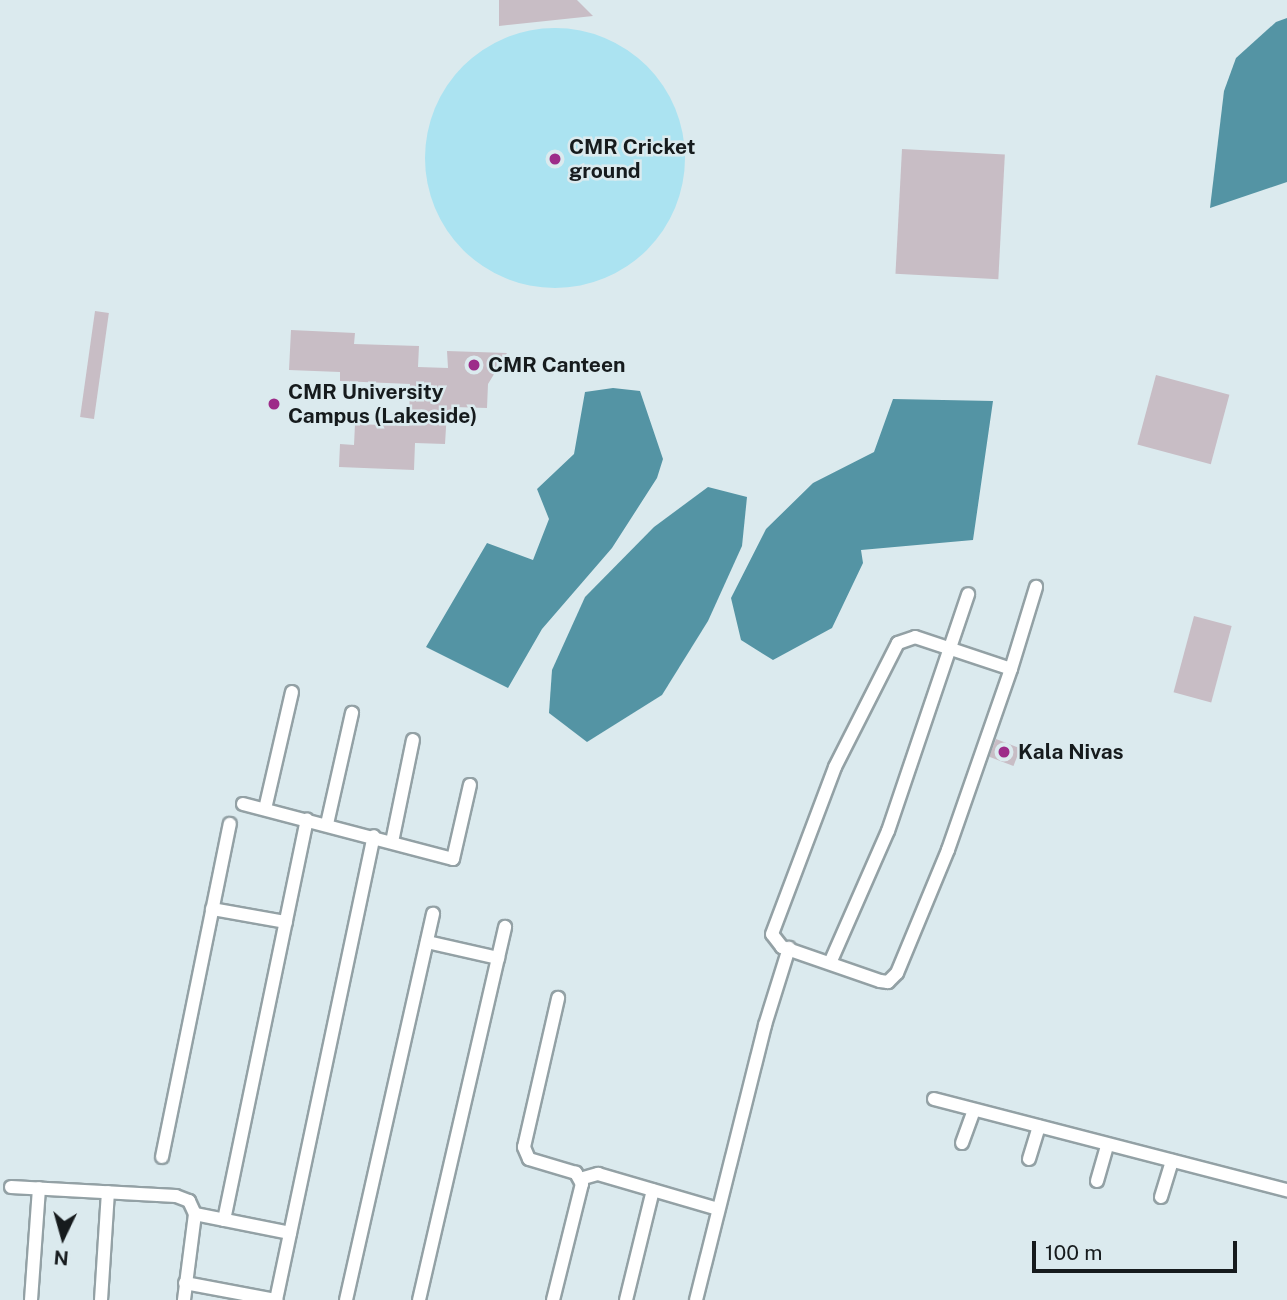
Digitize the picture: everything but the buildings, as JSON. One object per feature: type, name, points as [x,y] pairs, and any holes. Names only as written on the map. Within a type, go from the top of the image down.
[{"type":"street","points":[[1011,669],[915,637],[898,643],[835,767],[772,934],[774,942],[880,981],[888,982],[897,972],[948,850],[1011,669],[1036,587]]},
{"type":"street","points":[[830,963],[888,831],[968,594]]},
{"type":"street","points":[[265,809],[292,692]]},
{"type":"street","points":[[327,824],[352,713]]},
{"type":"street","points":[[392,842],[413,740]]},
{"type":"street","points":[[243,804],[374,836],[453,859],[470,785]]},
{"type":"street","points":[[224,1220],[307,819]]},
{"type":"street","points":[[162,1157],[230,824]]},
{"type":"street","points":[[185,1283],[276,1300],[374,836]]},
{"type":"street","points":[[212,909],[286,922]]},
{"type":"street","points":[[346,1300],[433,914]]},
{"type":"street","points":[[419,1300],[505,927]]},
{"type":"street","points":[[427,942],[498,958]]},
{"type":"street","points":[[696,1300],[765,1025],[789,948]]},
{"type":"street","points":[[554,1300],[582,1190],[580,1179],[576,1173],[535,1162],[525,1153],[536,1081],[558,998]]},
{"type":"street","points":[[934,1099],[1287,1189]]},
{"type":"street","points":[[962,1143],[974,1110]]},
{"type":"street","points":[[1029,1159],[1039,1127]]},
{"type":"street","points":[[1097,1181],[1107,1145]]},
{"type":"street","points":[[1161,1197],[1172,1161]]},
{"type":"street","points":[[580,1179],[598,1174],[718,1209]]},
{"type":"street","points":[[11,1187],[176,1196],[189,1201],[195,1214],[184,1300]]},
{"type":"street","points":[[31,1300],[39,1188]]},
{"type":"street","points":[[626,1300],[653,1190]]},
{"type":"street","points":[[101,1300],[108,1192]]},
{"type":"street","points":[[195,1214],[290,1233]]},
{"type":"shaded area","points":[[1287,18],[1287,182],[1210,208],[1224,91],[1236,58],[1276,22]]},
{"type":"shaded area","name":"CMR Cricket ground","points":[[555,28],[580,30],[616,43],[638,57],[656,75],[675,108],[683,133],[683,183],[670,219],[656,241],[638,259],[605,278],[580,286],[555,288],[530,286],[494,273],[472,259],[454,241],[435,208],[427,183],[425,158],[427,133],[440,97],[454,75],[472,57],[505,38],[530,30]]},
{"type":"shaded area","points":[[613,388],[640,391],[663,459],[657,478],[612,548],[542,629],[508,688],[426,647],[487,543],[533,560],[549,519],[537,489],[574,454],[585,392]]},
{"type":"shaded area","points":[[893,399],[993,401],[973,540],[861,550],[863,563],[832,628],[773,660],[741,640],[731,598],[766,529],[813,483],[874,452]]},
{"type":"shaded area","points":[[708,487],[747,497],[742,546],[708,621],[662,695],[587,742],[549,713],[552,670],[585,597],[654,527]]},
{"type":"place","name":"CMR Cricket ground","points":[[555,159]]},
{"type":"place","name":"CMR Canteen","points":[[474,365]]},
{"type":"place","name":"CMR University Campus (Lakeside)","points":[[274,404]]},
{"type":"place","name":"Kala Nivas","points":[[1004,752]]}]
